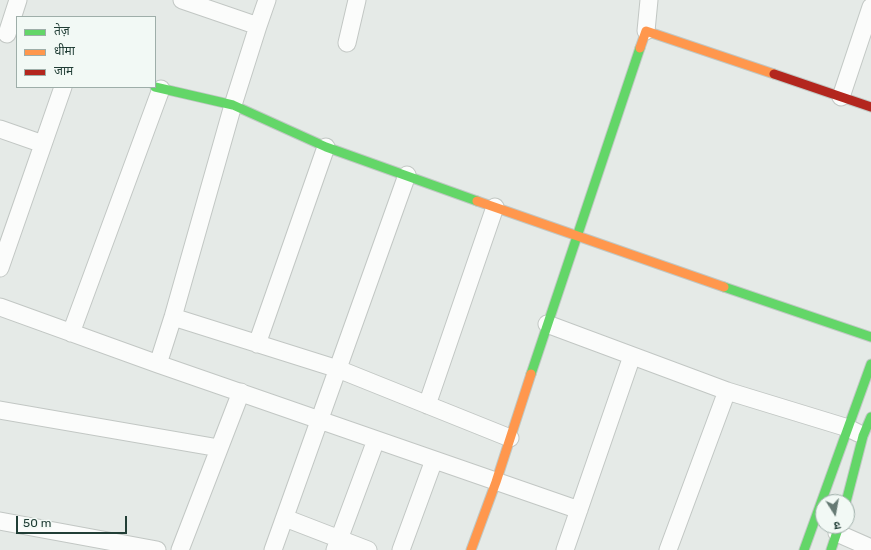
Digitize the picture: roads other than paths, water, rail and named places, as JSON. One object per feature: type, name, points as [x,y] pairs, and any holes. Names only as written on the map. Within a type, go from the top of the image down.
[{"type":"street","points":[[8,35],[18,0]]},
{"type":"street","points":[[182,0],[258,26]]},
{"type":"street","points":[[158,364],[173,317],[232,105],[266,0]]},
{"type":"street","points":[[347,42],[357,0]]},
{"type":"street","points":[[471,550],[496,482],[547,324],[646,31],[649,0]]},
{"type":"street","points":[[841,97],[871,7]]},
{"type":"street","points":[[646,31],[871,107]]},
{"type":"street","points":[[0,268],[63,88]]},
{"type":"street","points":[[71,333],[158,88],[232,105],[326,147],[577,236],[858,333],[871,336]]},
{"type":"street","points":[[0,129],[43,144]]},
{"type":"street","points":[[257,344],[326,147]]},
{"type":"street","points":[[273,550],[407,175]]},
{"type":"street","points":[[427,405],[495,207]]},
{"type":"street","points":[[0,307],[158,364],[579,510]]},
{"type":"street","points":[[173,317],[338,369],[510,438]]},
{"type":"street","points":[[547,324],[727,391],[848,428],[863,436]]},
{"type":"street","points":[[565,550],[632,356]]},
{"type":"street","points":[[804,550],[871,364]]},
{"type":"street","points":[[668,550],[727,391]]},
{"type":"street","points":[[180,550],[241,392]]},
{"type":"street","points":[[0,410],[219,448]]},
{"type":"street","points":[[848,494],[863,436],[871,417]]},
{"type":"street","points":[[337,544],[376,440]]},
{"type":"street","points":[[401,550],[434,460]]},
{"type":"street","points":[[285,518],[337,544],[368,550]]},
{"type":"street","points":[[0,521],[157,550]]},
{"type":"street","points":[[831,550],[837,534]]},
{"type":"street","points":[[845,534],[871,548]]}]
